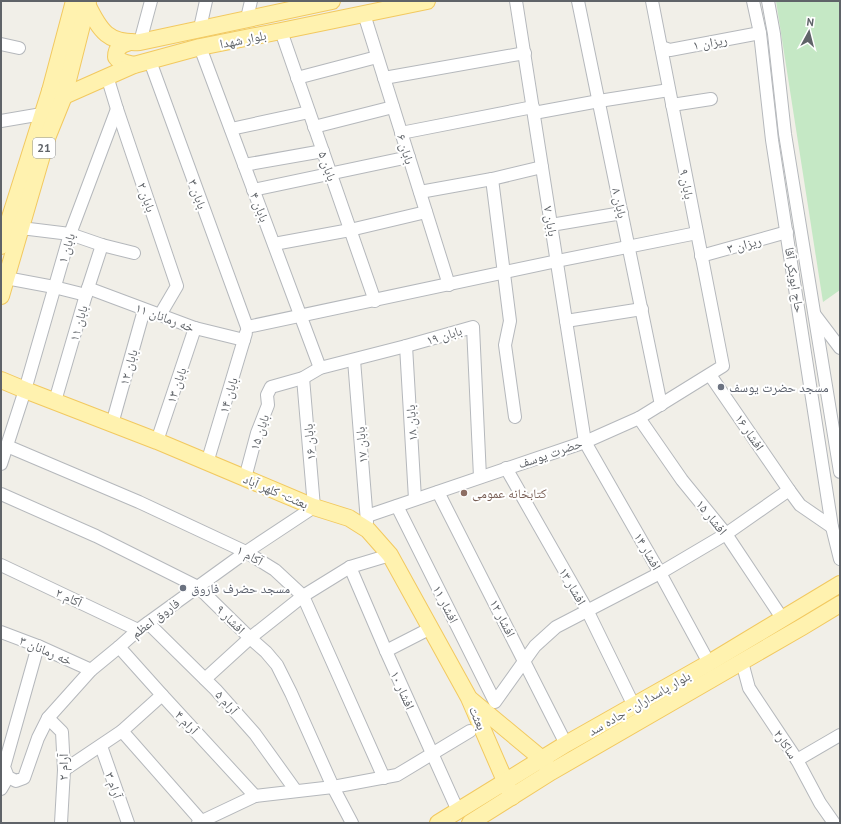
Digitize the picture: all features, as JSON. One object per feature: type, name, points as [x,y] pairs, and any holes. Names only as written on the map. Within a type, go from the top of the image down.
[{"type":"main road","name":"بلوار شهدا","points":[[83,2],[105,34],[113,39],[135,42],[308,4],[332,1]]},
{"type":"main road","name":"بلوار شهدا","points":[[57,93],[142,63],[200,47],[427,1]]},
{"type":"main road","name":"21","points":[[1,246],[57,93],[83,2]]},
{"type":"main road","points":[[135,42],[120,46],[116,50],[116,57],[118,61],[122,62],[142,63]]},
{"type":"main road","name":"21","points":[[1,296],[21,228],[41,137],[42,114],[57,93]]},
{"type":"main road","name":"بعثت- کلهر آباد","points":[[1,380],[157,441],[314,507],[368,523],[390,555],[469,698]]},
{"type":"main road","name":"بلوار پاسداران - جاده سد","points":[[470,823],[512,797],[546,766],[566,744],[709,663],[840,584]]},
{"type":"main road","name":"بلوار پاسداران - جاده سد","points":[[438,823],[505,783],[546,766],[742,662],[840,604]]},
{"type":"main road","name":"بعثت","points":[[469,698],[546,766]]},
{"type":"main road","name":"بعثت","points":[[469,698],[512,797]]},
{"type":"street","points":[[135,42],[151,1]]},
{"type":"street","points":[[200,28],[206,1]]},
{"type":"street","points":[[247,18],[250,1]]},
{"type":"street","name":"بابان ۷","points":[[516,1],[585,442]]},
{"type":"street","name":"بابان ۸","points":[[578,1],[661,405]]},
{"type":"street","name":"بابان ۹","points":[[652,1],[723,366]]},
{"type":"street","name":"حاج ابوبکر آقا","points":[[753,1],[760,33],[772,140],[832,527],[840,559]]},
{"type":"street","name":"حاج ابوبکر آقا","points":[[768,1],[774,34],[785,134],[840,466]]},
{"type":"street","name":"بابان ۶","points":[[364,14],[449,285]]},
{"type":"street","name":"بابان ۵","points":[[281,31],[375,300]]},
{"type":"street","name":"ریزان ۱","points":[[661,47],[670,50],[760,33]]},
{"type":"street","points":[[1,44],[19,48]]},
{"type":"street","name":"بابان ۴","points":[[200,47],[320,368]]},
{"type":"street","points":[[384,78],[525,53]]},
{"type":"street","points":[[297,78],[377,57]]},
{"type":"street","name":"بابان ۳","points":[[142,63],[247,328]]},
{"type":"street","name":"بابان ۲","points":[[107,76],[177,286],[160,315]]},
{"type":"street","points":[[401,133],[533,110],[669,90]]},
{"type":"street","points":[[672,105],[711,99]]},
{"type":"street","points":[[314,127],[393,107]]},
{"type":"street","name":"بابان ۱","points":[[1,464],[25,390],[70,234],[117,109]]},
{"type":"street","points":[[230,129],[309,112]]},
{"type":"street","points":[[1,121],[42,114]]},
{"type":"street","points":[[244,165],[323,151]]},
{"type":"street","points":[[253,190],[409,157]]},
{"type":"street","points":[[420,192],[492,179],[542,167]]},
{"type":"street","points":[[492,179],[510,321],[505,345],[515,417]]},
{"type":"street","points":[[274,244],[350,230],[426,212]]},
{"type":"street","points":[[551,225],[622,213]]},
{"type":"street","points":[[21,228],[70,234],[102,245],[134,252]]},
{"type":"street","name":"۳ ریزان","points":[[701,256],[787,232]]},
{"type":"street","points":[[247,328],[503,274],[557,261],[697,233]]},
{"type":"street","name":"بابان ۱۱","points":[[55,401],[102,245]]},
{"type":"street","name":"خه رمانان ۱۱","points":[[6,278],[87,292],[160,315],[195,328],[244,340]]},
{"type":"street","points":[[566,321],[642,309]]},
{"type":"street","name":"بابان ۱۲","points":[[112,424],[144,310]]},
{"type":"street","points":[[815,314],[840,348]]},
{"type":"street","name":"بابان ۱۹","points":[[271,387],[303,378],[320,368],[473,327],[480,477]]},
{"type":"street","name":"بابان ۱۳","points":[[157,441],[195,328]]},
{"type":"street","name":"بابان ۱۴","points":[[207,463],[247,328]]},
{"type":"street","name":"بابان ۱۸","points":[[406,346],[415,499]]},
{"type":"street","name":"بابان ۱۷","points":[[354,360],[368,523]]},
{"type":"street","name":"حضرت یوسف","points":[[368,523],[397,506],[415,499],[585,442],[639,418],[723,366]]},
{"type":"street","name":"افشار ۱۶","points":[[710,375],[800,505],[832,527]]},
{"type":"street","name":"بابان ۱۶","points":[[303,378],[314,507]]},
{"type":"street","name":"بابان ۱۵","points":[[245,478],[268,405],[267,395],[271,387]]},
{"type":"street","name":"افشار ۱۵","points":[[639,418],[682,480],[726,534],[782,618]]},
{"type":"street","name":"افشار ۱۴","points":[[585,442],[660,573],[709,663]]},
{"type":"street","name":"آکام ۱","points":[[7,446],[139,502],[246,552],[275,570],[304,596],[384,778]]},
{"type":"street","name":"افشار ۱۳","points":[[506,468],[587,610],[634,706]]},
{"type":"street","points":[[525,662],[535,646],[556,627],[660,573],[726,534],[789,490]]},
{"type":"street","name":"افشار ۱۲","points":[[438,492],[566,744]]},
{"type":"street","name":"افشار ۹","points":[[1,494],[96,536],[198,587],[266,652],[277,665],[291,692],[333,786],[352,823]]},
{"type":"street","name":"افشار ۱۱","points":[[397,506],[495,702],[525,662]]},
{"type":"street","name":"فاروق اعظم","points":[[4,770],[16,781],[24,778],[38,738],[48,718],[91,670],[138,630],[246,552],[314,507]]},
{"type":"street","points":[[205,679],[250,638],[304,596],[350,567],[390,555]]},
{"type":"street","name":"آکام ۲","points":[[1,565],[138,630]]},
{"type":"street","name":"افشار ۱۰","points":[[350,567],[458,812]]},
{"type":"street","name":"آرام ۵","points":[[148,623],[205,679],[255,734],[296,791]]},
{"type":"street","points":[[386,651],[431,628]]},
{"type":"street","name":"خه رمانان ۳","points":[[1,632],[38,646],[91,670]]},
{"type":"street","points":[[1,789],[4,770],[38,646]]},
{"type":"street","name":"آرام ۴","points":[[119,647],[255,796]]},
{"type":"street","name":"ساکار۲","points":[[742,662],[749,688],[797,760],[820,803],[834,823]]},
{"type":"street","points":[[64,770],[122,731],[162,695]]},
{"type":"street","name":"آرام ۲","points":[[48,718],[62,732],[64,770],[61,823]]},
{"type":"street","points":[[122,731],[201,822],[255,796],[333,786],[397,775],[431,753],[470,731]]},
{"type":"street","points":[[797,760],[840,734]]},
{"type":"street","name":"آرام ۳","points":[[101,746],[128,823]]},
{"type":"green space","points":[[776,1],[840,1],[840,290],[823,302]]},
{"type":"place","name":"مسجد حضرت یوسف","points":[[721,387]]},
{"type":"place","name":"کتابخانه عمومی","points":[[464,493]]},
{"type":"place","name":"مسجد حضرف فاروق","points":[[183,588]]}]
